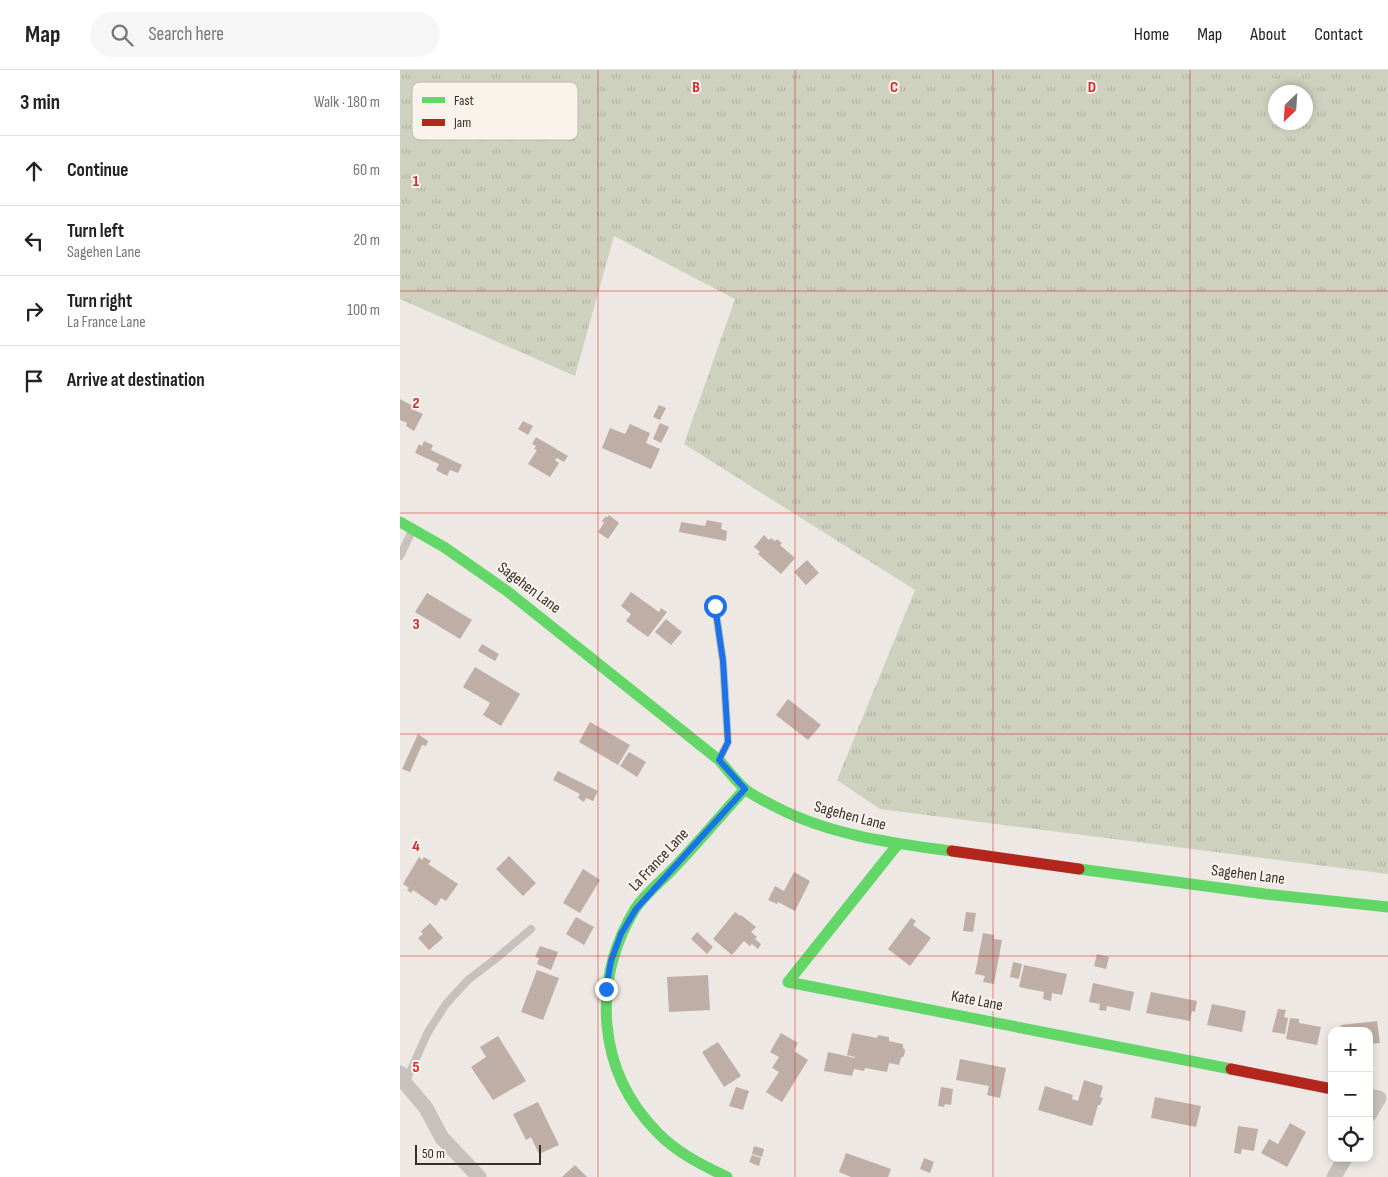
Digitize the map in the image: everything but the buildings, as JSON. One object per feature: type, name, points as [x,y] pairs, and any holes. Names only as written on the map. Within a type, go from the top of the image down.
[{"type":"street","name":"Sagehen Lane","points":[[400,522],[444,547],[507,591],[719,760],[745,789],[797,818],[837,831],[898,844],[1265,894],[1388,907]]},
{"type":"street","name":"La France Lane","points":[[727,1177],[703,1167],[680,1153],[659,1136],[629,1097],[616,1069],[608,1044],[605,1018],[606,989],[611,961],[621,934],[636,909],[745,789]]},
{"type":"street","name":"Kate Lane","points":[[898,844],[788,982],[1328,1088]]},
{"type":"street","points":[[403,1078],[426,1108],[442,1138],[480,1177]]},
{"type":"street","points":[[1373,1097],[1379,1098],[1373,1108]]},
{"type":"street","points":[[1334,1177],[1343,1162]]},
{"type":"lane","points":[[400,556],[413,529]]},
{"type":"lane","points":[[715,606],[723,661],[728,742],[719,760]]},
{"type":"lane","points":[[403,1078],[446,1004],[468,980],[531,929]]},
{"type":"green space","points":[[400,70],[1388,70],[1388,874],[880,809],[837,780],[915,590],[684,444],[735,299],[614,236],[575,376],[400,299]]},
{"type":"traffic: fast","points":[[400,522],[444,547],[507,591],[719,760],[748,792],[795,816],[838,831],[883,841],[952,851]]},
{"type":"traffic: fast","points":[[727,1177],[699,1163],[673,1146],[657,1132],[637,1108],[622,1082],[612,1054],[607,1025],[607,996],[611,966],[621,937],[635,909],[745,789]]},
{"type":"traffic: fast","points":[[898,844],[788,982],[1231,1069]]},
{"type":"traffic: fast","points":[[1079,869],[1265,894],[1388,907]]},
{"type":"traffic: jam","points":[[952,851],[1079,869]]},
{"type":"traffic: jam","points":[[1231,1069],[1328,1088]]},
{"type":"route","points":[[606,989],[611,961],[621,934],[636,909],[745,789],[719,760],[728,742],[723,661],[715,606]]}]
